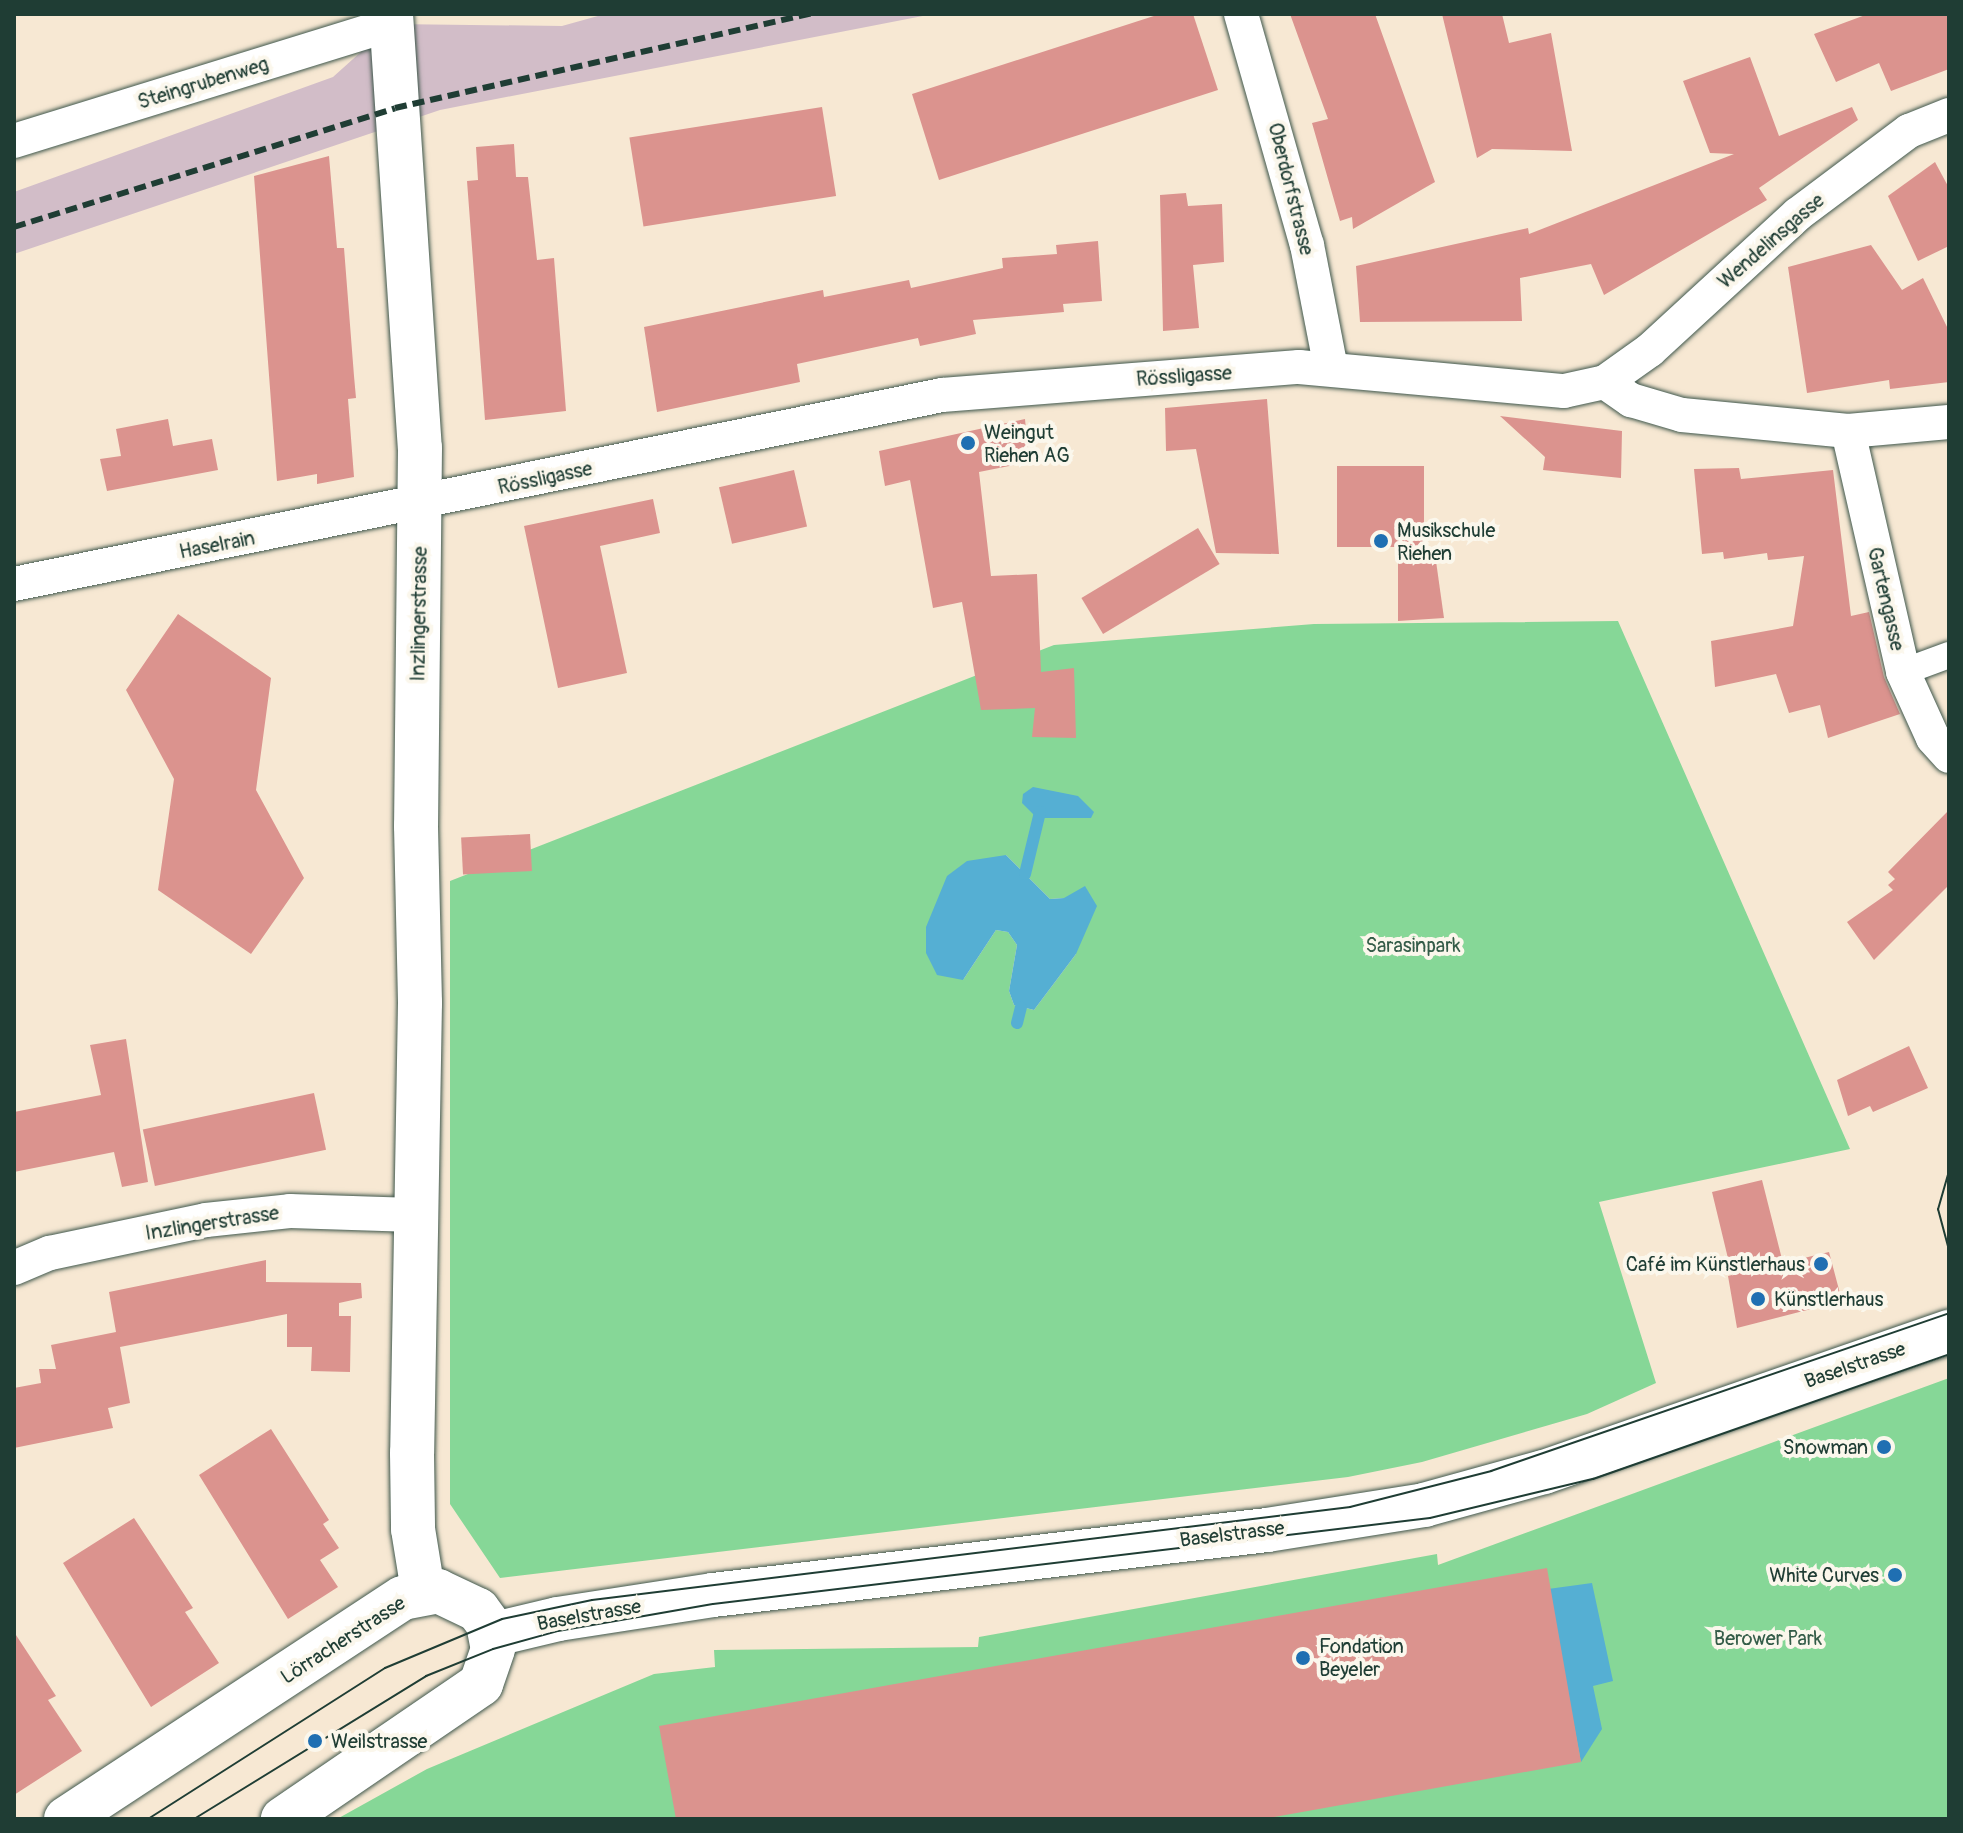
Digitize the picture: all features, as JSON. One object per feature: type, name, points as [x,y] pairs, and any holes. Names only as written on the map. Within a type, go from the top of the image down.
[{"type":"main road","name":"Inzlingerstrasse","points":[[391,19],[420,504],[413,1529],[423,1591]]},
{"type":"main road","name":"Baselstrasse","points":[[491,1635],[558,1619],[713,1595],[1267,1530],[1424,1505],[1544,1472],[1949,1332]]},
{"type":"main road","name":"Lörracherstrasse","points":[[66,1819],[403,1598],[423,1591],[453,1596],[478,1610],[491,1635]]},
{"type":"main road","points":[[283,1819],[481,1684],[492,1662],[491,1635]]},
{"type":"street","name":"Oberdorfstrasse","points":[[1241,14],[1307,245],[1331,368]]},
{"type":"street","name":"Steingrubenweg","points":[[14,141],[391,19]]},
{"type":"street","name":"Wendelinsgasse","points":[[1605,382],[1650,350],[1798,214],[1909,131],[1949,115]]},
{"type":"street","name":"Rössligasse","points":[[420,504],[942,395],[1331,368],[1564,391],[1605,382]]},
{"type":"street","points":[[1605,382],[1631,400],[1682,415],[1848,431],[1949,422]]},
{"type":"street","name":"Gartengasse","points":[[1848,431],[1903,672],[1944,743]]},
{"type":"street","name":"Haselrain","points":[[14,584],[420,504]]},
{"type":"street","points":[[1903,672],[1949,655]]},
{"type":"street","name":"Inzlingerstrasse","points":[[14,1268],[50,1253],[206,1220],[290,1211],[414,1215]]},
{"type":"shaded area","points":[[605,14],[933,14],[440,110],[14,254],[14,192],[333,77],[392,24],[562,26]]},
{"type":"green space","name":"Sarasinpark","points":[[1618,621],[1850,1149],[1599,1202],[1656,1383],[1587,1414],[1422,1462],[1348,1477],[500,1578],[450,1504],[450,881],[1054,645],[1314,624]],"holes":[[[1006,855],[1050,899],[1064,898],[1076,954],[1034,1010],[1014,1005],[1009,991],[1017,945],[1008,932],[996,930],[963,980]]]},
{"type":"green space","name":"Berower Park","points":[[1949,1378],[1949,1819],[337,1819],[427,1769],[654,1674],[715,1667],[714,1650],[978,1647],[979,1637],[1437,1554],[1438,1565]]},
{"type":"water","points":[[1033,787],[1078,796],[1094,812],[1091,818],[1037,818],[1022,803],[1023,794]]},
{"type":"water","points":[[1006,855],[1050,899],[1064,898],[1085,886],[1097,906],[1076,954],[1034,1010],[1014,1005],[1009,991],[1017,945],[1008,932],[996,930],[963,980],[937,975],[926,953],[926,927],[947,876],[967,861]]},
{"type":"water","points":[[1592,1583],[1613,1681],[1593,1686],[1602,1729],[1581,1762],[1548,1589]]},
{"type":"building","points":[[1160,14],[1193,14],[1218,90],[939,180],[912,94]]},
{"type":"building","points":[[1290,14],[1375,14],[1435,182],[1353,229],[1352,217],[1340,221],[1312,123],[1328,119]]},
{"type":"building","points":[[1442,14],[1502,14],[1509,43],[1551,33],[1572,151],[1492,149],[1477,158]]},
{"type":"building","points":[[1868,14],[1949,14],[1949,69],[1891,91],[1879,63],[1836,82],[1814,34]]},
{"type":"building","points":[[1750,57],[1779,136],[1852,107],[1858,120],[1759,188],[1767,200],[1604,295],[1591,264],[1520,278],[1522,321],[1360,322],[1356,266],[1528,228],[1529,234],[1734,154],[1710,153],[1683,81]]},
{"type":"building","points":[[822,107],[836,196],[643,226],[629,138]]},
{"type":"building","points":[[514,144],[516,177],[528,177],[537,260],[554,258],[566,411],[485,420],[467,181],[478,180],[476,147]]},
{"type":"building","points":[[329,156],[337,248],[344,248],[356,398],[348,399],[354,477],[317,484],[317,474],[277,481],[254,176]]},
{"type":"building","points":[[1935,162],[1949,188],[1949,246],[1918,261],[1888,196]]},
{"type":"building","points":[[1186,193],[1188,206],[1222,204],[1224,262],[1193,265],[1199,328],[1163,331],[1160,195]]},
{"type":"building","points":[[1098,241],[1102,301],[1063,304],[1064,312],[973,320],[976,334],[920,346],[918,338],[797,364],[800,382],[657,412],[644,327],[823,290],[824,297],[909,280],[911,288],[1003,268],[1002,258],[1057,254],[1056,245]]},
{"type":"building","points":[[1871,245],[1902,290],[1923,278],[1949,331],[1949,382],[1890,389],[1889,380],[1807,393],[1788,267]]},
{"type":"building","points":[[1267,399],[1279,554],[1216,553],[1196,449],[1166,451],[1165,408]]},
{"type":"building","points":[[1500,416],[1622,431],[1621,478],[1543,470],[1545,457]]},
{"type":"building","points":[[168,419],[173,446],[212,439],[218,470],[107,491],[100,459],[121,456],[116,429]]},
{"type":"building","points":[[1025,419],[1029,462],[979,472],[991,576],[1037,574],[1041,672],[1074,668],[1076,738],[1032,737],[1035,708],[981,710],[962,602],[933,608],[910,480],[885,486],[879,451]]},
{"type":"building","name":"Musikschule Riehen","points":[[1337,466],[1424,466],[1424,547],[1337,547]]},
{"type":"building","points":[[1739,468],[1741,479],[1833,470],[1851,616],[1869,612],[1884,677],[1900,714],[1828,738],[1820,705],[1789,713],[1776,674],[1715,687],[1711,641],[1793,626],[1804,556],[1768,560],[1767,553],[1724,559],[1723,552],[1702,554],[1694,469]]},
{"type":"building","points":[[794,470],[807,527],[732,544],[719,487]]},
{"type":"building","points":[[653,499],[660,533],[600,546],[627,673],[558,688],[524,526]]},
{"type":"building","points":[[1198,528],[1220,564],[1103,634],[1081,598]]},
{"type":"building","points":[[1434,547],[1444,618],[1398,621],[1398,551]]},
{"type":"building","points":[[178,614],[271,678],[256,790],[304,878],[251,954],[158,890],[174,779],[126,690]]},
{"type":"building","points":[[1949,810],[1949,885],[1874,960],[1847,922],[1893,890],[1888,885],[1895,879],[1888,872]]},
{"type":"building","points":[[530,834],[532,871],[463,875],[461,838]]},
{"type":"building","points":[[126,1039],[148,1182],[122,1187],[114,1152],[14,1172],[14,1112],[101,1095],[90,1045]]},
{"type":"building","points":[[1909,1046],[1928,1088],[1873,1112],[1870,1106],[1848,1116],[1837,1080]]},
{"type":"building","points":[[314,1093],[326,1150],[155,1186],[143,1129]]},
{"type":"building","points":[[1762,1180],[1783,1263],[1829,1252],[1842,1301],[1737,1328],[1728,1276],[1732,1275],[1712,1192]]},
{"type":"building","points":[[266,1260],[266,1282],[361,1283],[362,1298],[339,1303],[339,1316],[351,1316],[350,1372],[311,1371],[312,1347],[287,1347],[287,1314],[120,1347],[130,1403],[108,1408],[113,1428],[14,1448],[14,1388],[41,1383],[39,1369],[56,1369],[51,1345],[116,1332],[109,1292]]},
{"type":"building","points":[[271,1429],[329,1520],[323,1524],[339,1548],[320,1560],[338,1587],[288,1619],[199,1475]]},
{"type":"building","points":[[134,1518],[193,1608],[185,1612],[219,1663],[151,1707],[63,1563]]},
{"type":"building","name":"Fondation Beyeler","points":[[1547,1568],[1581,1762],[1263,1819],[676,1819],[659,1726]]},
{"type":"building","points":[[14,1632],[56,1696],[48,1700],[82,1751],[14,1795]]},
{"type":"waterway","points":[[1025,874],[1040,812]]},
{"type":"waterway","points":[[1017,1023],[1021,1007]]},
{"type":"tram line","points":[[1949,1171],[1938,1209],[1949,1250]]},
{"type":"tram line","points":[[148,1819],[385,1668],[502,1619],[592,1600],[1350,1507],[1491,1471],[1949,1313]]},
{"type":"tram line","points":[[194,1819],[426,1676],[493,1649],[558,1631],[713,1604],[1430,1518],[1593,1479],[1949,1354]]},
{"type":"railway","points":[[14,227],[395,108],[810,14]]},
{"type":"place","name":"Weingut Riehen AG","points":[[968,443]]},
{"type":"place","name":"Musikschule Riehen","points":[[1381,541]]},
{"type":"place","name":"Café im Künstlerhaus","points":[[1821,1264]]},
{"type":"place","name":"Künstlerhaus","points":[[1758,1299]]},
{"type":"place","name":"Snowman","points":[[1884,1447]]},
{"type":"place","name":"White Curves","points":[[1895,1575]]},
{"type":"place","name":"Fondation Beyeler","points":[[1303,1658]]},
{"type":"place","name":"Weilstrasse","points":[[315,1741]]}]
